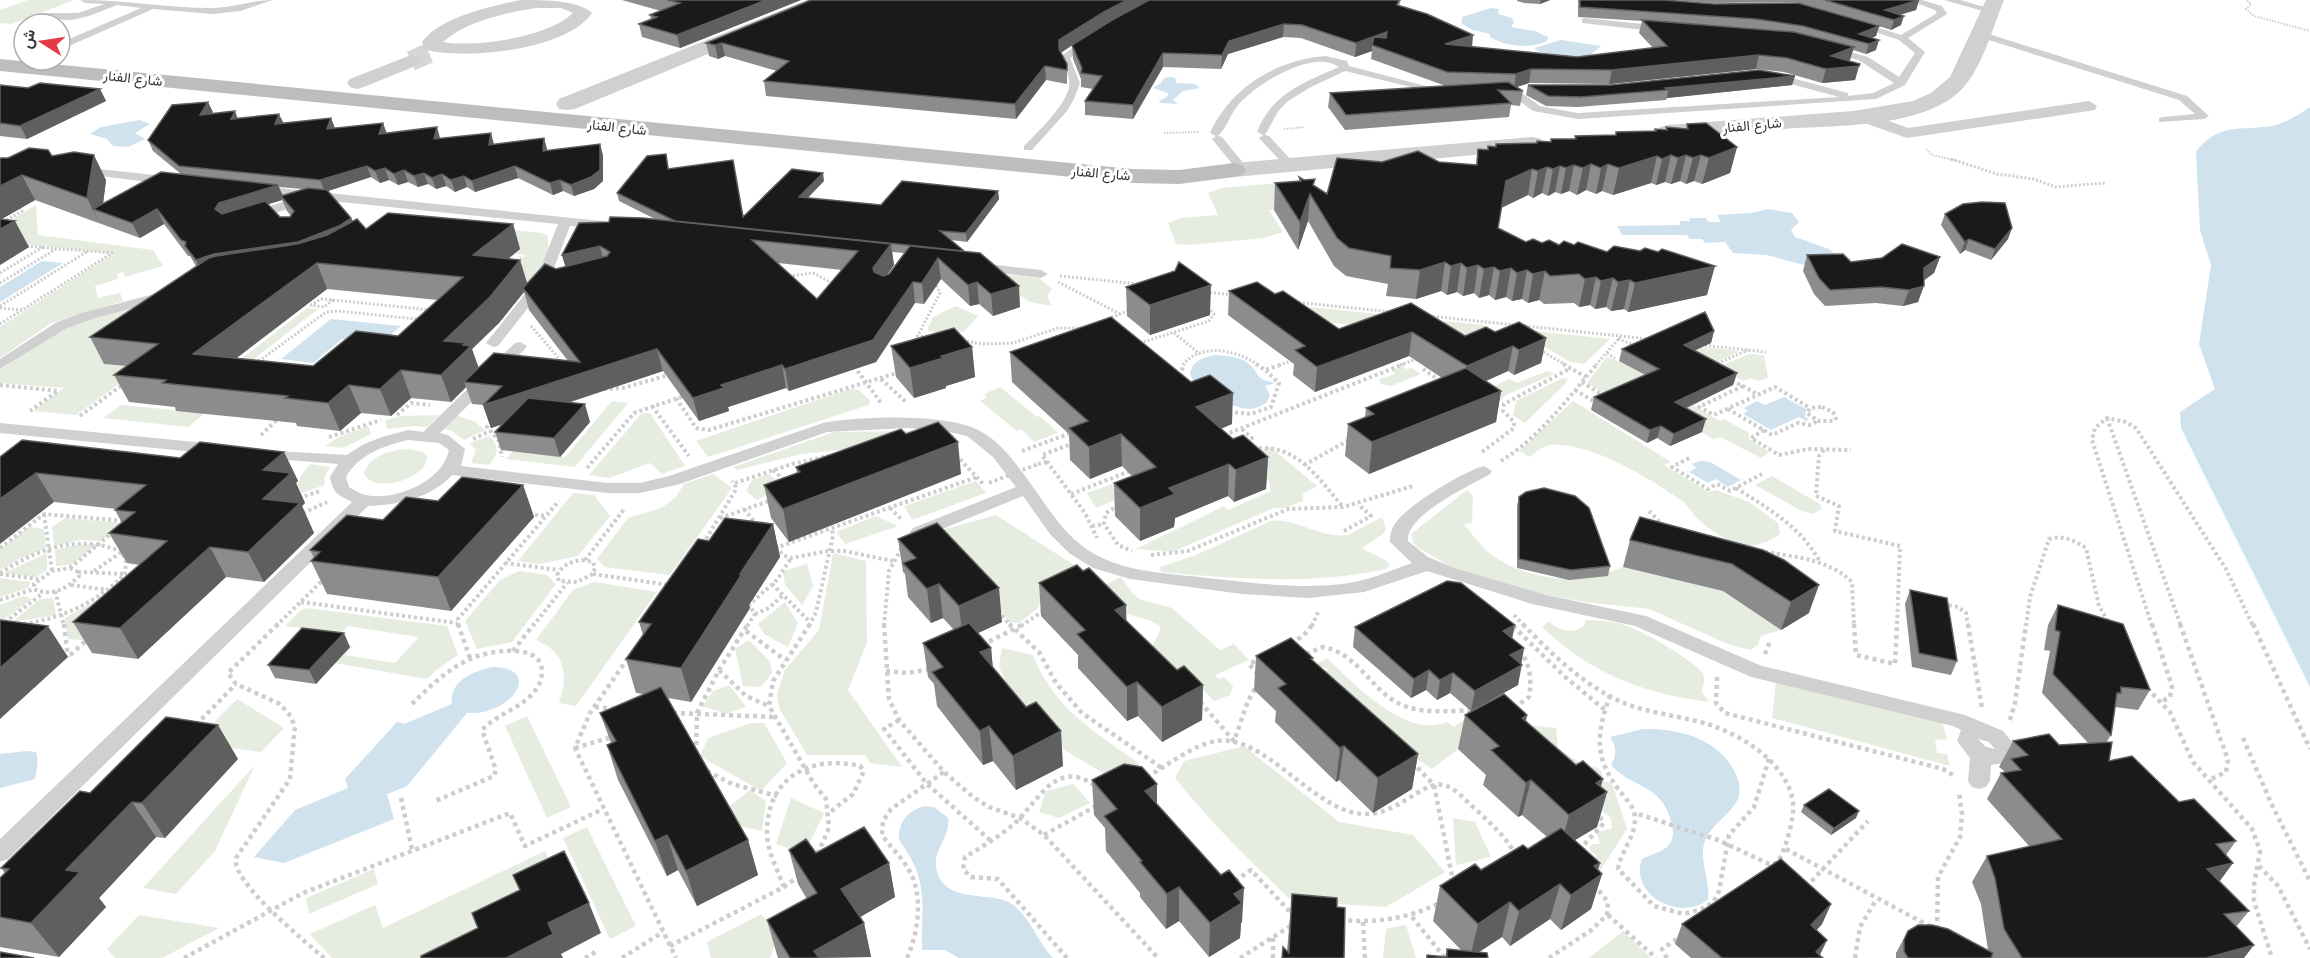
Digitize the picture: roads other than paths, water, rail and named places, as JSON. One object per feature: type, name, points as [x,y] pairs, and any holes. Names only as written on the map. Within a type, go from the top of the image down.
[{"type":"main road","name":"شارع الفنار","points":[[72,54],[567,104],[1201,163],[1238,169]]},
{"type":"main road","name":"شارع الفنار","points":[[0,65],[1133,176],[1179,177],[1238,169]]},
{"type":"street","points":[[567,104],[823,0]]},
{"type":"street","points":[[357,83],[426,54],[517,42],[552,33],[580,18],[583,13],[580,9],[561,2],[518,6],[468,22],[435,39],[432,42],[433,46],[426,54]]},
{"type":"street","name":"شارع الفنار","points":[[1648,134],[1859,107],[1911,107],[1946,92],[1959,80],[1993,5]]},
{"type":"street","points":[[1859,107],[1907,133],[2089,106]]},
{"type":"street","name":"شارع الفنار","points":[[1238,169],[1553,142]]},
{"type":"lane","points":[[85,0],[213,11],[240,8],[268,0]]},
{"type":"lane","points":[[1902,38],[1942,14],[1939,8],[1913,0]]},
{"type":"lane","points":[[1949,0],[1993,5]]},
{"type":"lane","points":[[72,19],[116,3]]},
{"type":"lane","points":[[72,42],[154,6]]},
{"type":"lane","points":[[1585,21],[1673,29]]},
{"type":"lane","points":[[1490,89],[1515,93],[1537,109],[1578,116],[1859,107],[1901,83],[1920,52],[1902,38],[1845,21]]},
{"type":"lane","points":[[1028,148],[1063,107],[1072,92],[1074,77],[1065,63],[1065,57],[1098,34]]},
{"type":"lane","points":[[1979,34],[2183,98],[2204,116],[2163,120]]},
{"type":"lane","points":[[1821,46],[1864,59],[1901,83]]},
{"type":"lane","points":[[1238,169],[1217,136],[1225,114],[1240,95],[1271,74],[1308,59],[1317,58],[1340,62],[1344,68]]},
{"type":"lane","points":[[1290,165],[1264,135],[1266,119],[1286,97],[1344,68],[1416,87],[1450,91]]},
{"type":"lane","points":[[1763,75],[1795,80],[1859,107]]},
{"type":"lane","points":[[1515,93],[1529,88]]},
{"type":"lane","points":[[65,170],[184,182]]},
{"type":"lane","points":[[243,188],[315,196],[398,213],[564,225],[582,232],[610,226]]},
{"type":"lane","points":[[242,219],[315,196]]},
{"type":"lane","points":[[275,209],[287,221]]},
{"type":"lane","points":[[493,343],[542,281],[564,225]]},
{"type":"lane","points":[[970,266],[1041,274]]},
{"type":"lane","points":[[0,365],[62,325],[177,291]]},
{"type":"lane","points":[[429,435],[520,346]]},
{"type":"lane","points":[[451,470],[574,484],[640,488],[674,480],[807,432],[845,425],[946,425],[960,428],[982,438],[1002,459],[1067,543],[1086,557],[1104,566],[1168,579],[1293,593],[1320,593],[1370,584],[1425,565]]},
{"type":"lane","points":[[3,428],[349,460]]},
{"type":"lane","points":[[408,435],[429,435],[450,441],[456,447],[458,454],[451,470],[422,490],[382,500],[364,500],[345,493],[338,485],[338,477],[349,460],[365,449],[386,440],[408,435]]},
{"type":"lane","points":[[1479,464],[1417,512],[1399,531],[1399,542],[1425,565],[1495,588],[1569,607],[1625,616],[1651,624],[1720,657],[1758,672],[1958,720],[1990,735],[1970,733],[1967,741],[1981,754],[1979,781]]},
{"type":"lane","points":[[913,529],[1026,489]]},
{"type":"lane","points":[[0,853],[364,500]]},
{"type":"water","points":[[1491,8],[1499,9],[1498,14],[1512,18],[1514,22],[1511,27],[1535,31],[1548,37],[1547,41],[1526,46],[1511,45],[1490,37],[1490,34],[1473,30],[1462,24],[1462,17]]},
{"type":"water","points":[[1561,40],[1601,46],[1586,59],[1540,52],[1534,48]]},
{"type":"water","points":[[1164,78],[1177,79],[1175,83],[1195,84],[1200,88],[1183,91],[1173,100],[1178,104],[1160,103],[1159,101],[1168,96],[1168,93],[1153,88]]},
{"type":"water","points":[[2310,107],[2310,687],[2181,428],[2180,412],[2215,389],[2199,344],[2211,265],[2200,230],[2196,152],[2204,142],[2221,132],[2277,125]]},
{"type":"water","points":[[140,120],[150,124],[135,133],[145,139],[128,147],[113,146],[107,139],[90,134],[101,127]]},
{"type":"water","points":[[1768,209],[1792,213],[1799,222],[1791,230],[1795,237],[1829,249],[1838,257],[1808,266],[1767,255],[1733,253],[1725,242],[1705,243],[1702,239],[1690,239],[1687,235],[1622,235],[1617,226],[1680,225],[1680,221],[1690,221],[1689,218],[1705,218],[1709,222],[1721,222],[1717,215],[1751,213]]},
{"type":"water","points":[[42,261],[63,263],[0,302],[0,287]]},
{"type":"water","points":[[331,319],[401,326],[382,342],[342,339],[313,363],[281,359]]},
{"type":"water","points":[[1215,355],[1241,359],[1249,364],[1261,378],[1275,383],[1265,386],[1270,395],[1267,402],[1245,409],[1224,401],[1196,383],[1190,374],[1193,366],[1202,359]]},
{"type":"water","points":[[1784,397],[1806,409],[1805,417],[1809,419],[1806,421],[1799,417],[1771,430],[1743,414],[1748,411],[1744,408],[1757,401],[1765,405]]},
{"type":"water","points":[[1700,461],[1710,462],[1741,480],[1728,487],[1716,479],[1708,483],[1689,472],[1696,468],[1692,464]]},
{"type":"water","points":[[493,667],[515,673],[519,679],[515,693],[500,706],[482,712],[467,713],[407,786],[387,794],[394,819],[284,863],[254,857],[295,810],[348,788],[345,779],[397,722],[404,724],[452,704],[454,689],[458,683],[470,674]]},
{"type":"water","points":[[1643,729],[1671,731],[1697,738],[1720,752],[1736,775],[1739,791],[1737,801],[1712,829],[1705,842],[1703,856],[1708,900],[1697,906],[1684,908],[1671,906],[1650,894],[1643,884],[1640,872],[1642,859],[1667,847],[1671,842],[1672,825],[1668,811],[1655,794],[1611,765],[1615,751],[1610,737]]},
{"type":"water","points":[[36,752],[38,763],[35,779],[0,788],[0,754]]},
{"type":"water","points":[[925,806],[934,807],[948,818],[947,831],[936,861],[940,878],[946,886],[965,894],[997,898],[1014,905],[1053,958],[959,958],[945,950],[922,950],[920,881],[916,868],[899,840],[899,834],[905,818],[914,810]]},
{"type":"tunnel","points":[[411,61],[429,53]]}]
